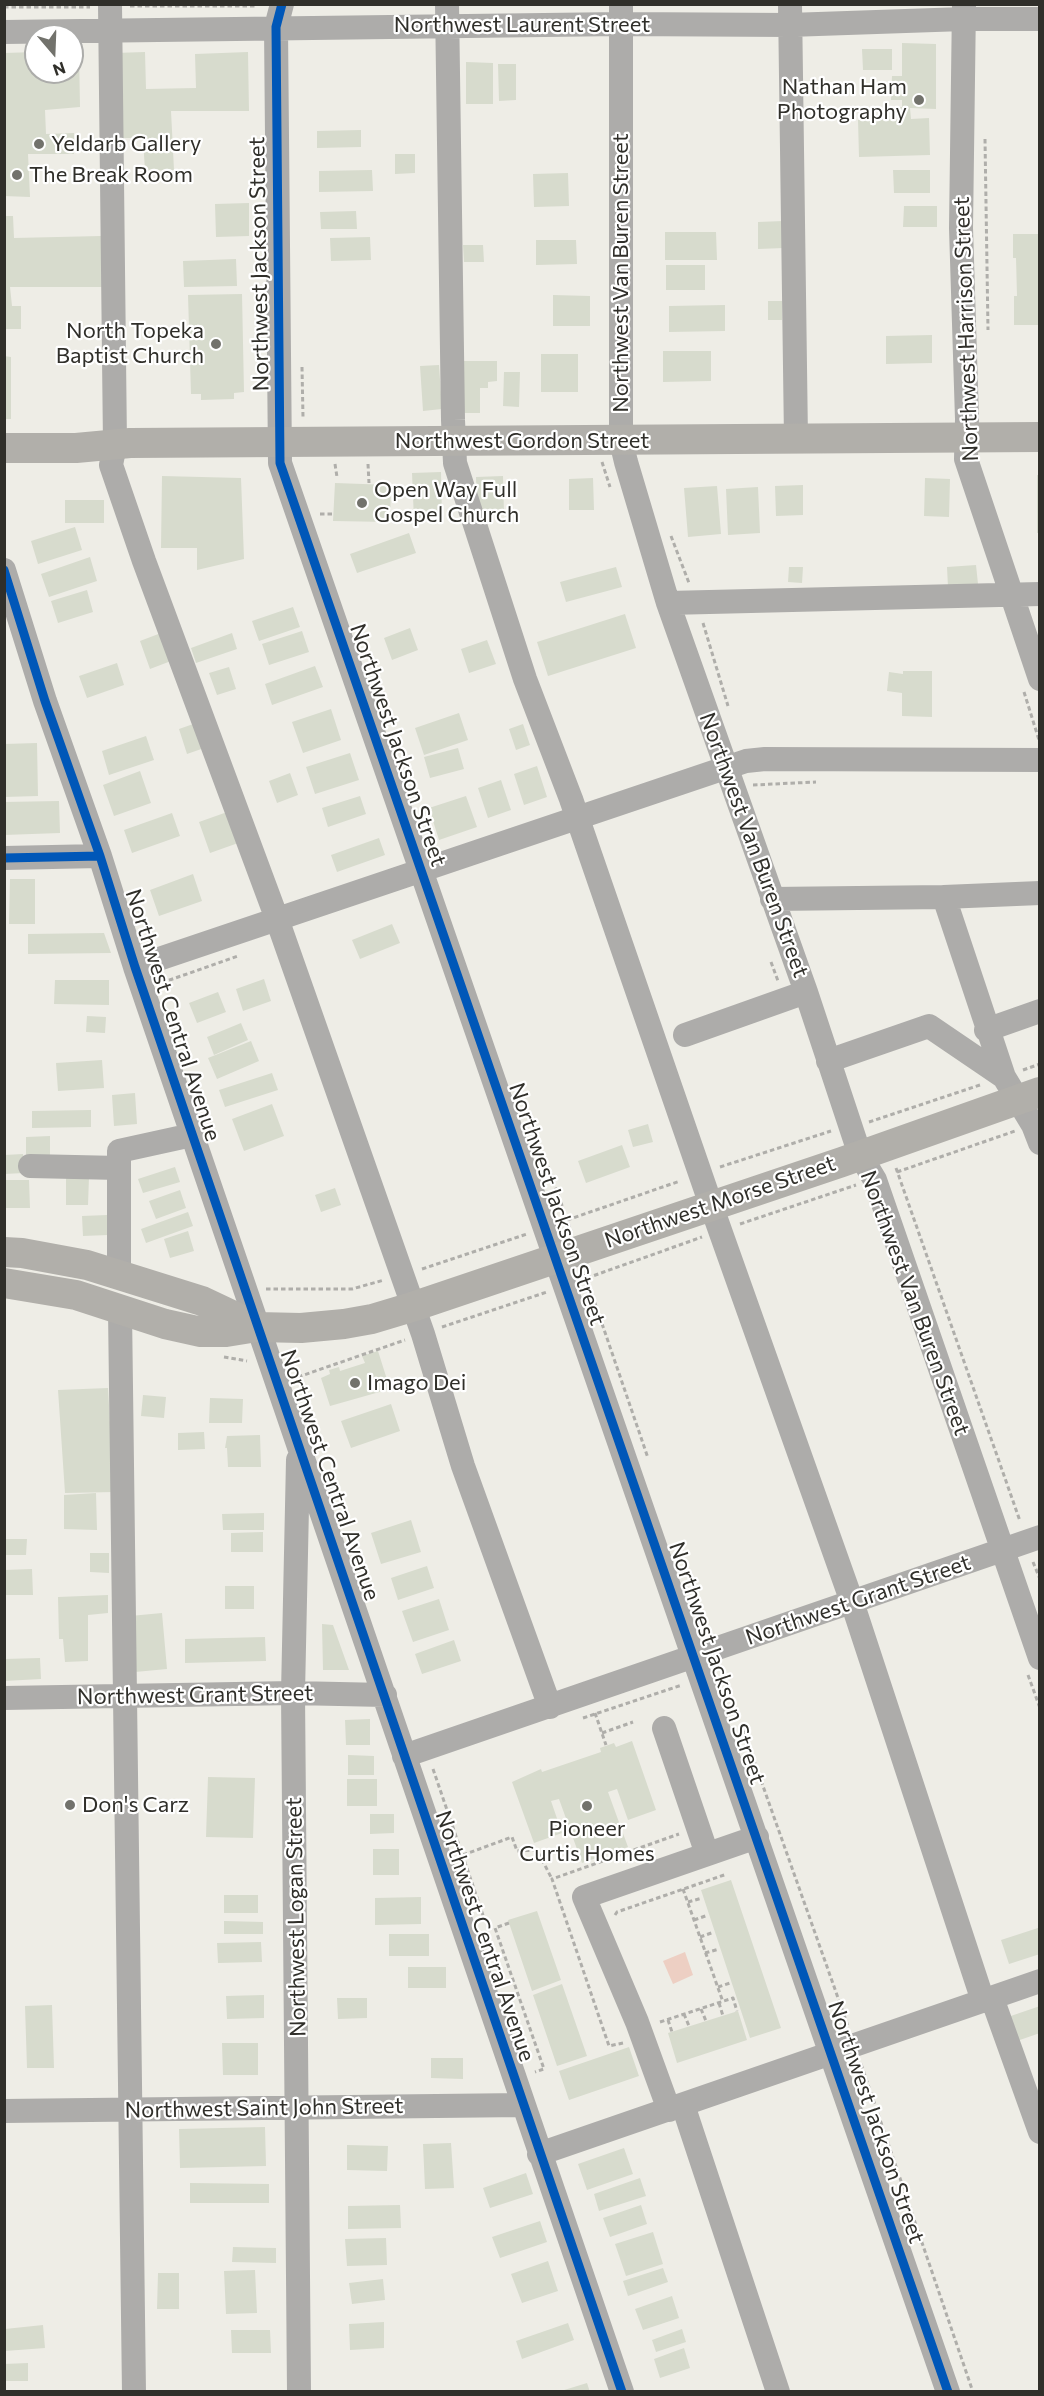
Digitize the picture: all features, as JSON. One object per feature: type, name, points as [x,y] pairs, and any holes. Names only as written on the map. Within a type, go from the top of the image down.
[{"type":"main road","name":"Northwest Gordon Street","points":[[4,448],[130,443],[1040,437]]},
{"type":"main road","name":"Northwest Morse Street","points":[[4,1283],[76,1295],[120,1310],[201,1332],[226,1332],[257,1327],[301,1328],[372,1319],[711,1205],[867,1132],[1020,1089]]},
{"type":"main road","name":"Northwest Morse Street","points":[[4,1252],[58,1259],[119,1276],[202,1301],[257,1327]]},
{"type":"street","name":"Northwest Laurent Street","points":[[4,32],[110,13],[789,15],[964,12],[1040,19]]},
{"type":"street","name":"Northwest Harrison Street","points":[[964,12],[961,228],[966,459],[1040,679]]},
{"type":"street","points":[[110,13],[115,445],[111,465],[144,561],[277,920],[423,1334],[463,1466],[550,1707]]},
{"type":"street","name":"Northwest Jackson Street","points":[[280,13],[280,463],[544,1228],[566,1254],[694,1656],[948,2391]]},
{"type":"street","name":"Northwest Van Buren Street","points":[[621,14],[621,441],[668,603],[740,776],[772,899],[828,1061],[867,1132],[875,1180],[1040,1658]]},
{"type":"street","points":[[447,15],[455,463],[521,668],[578,818],[700,1174],[852,1602],[987,1999],[1040,2132]]},
{"type":"street","points":[[789,15],[796,439]]},
{"type":"street","name":"Northwest Central Avenue","points":[[4,570],[45,701],[100,856],[146,964],[192,1135],[622,2391]]},
{"type":"street","points":[[668,603],[1040,594]]},
{"type":"street","points":[[146,964],[578,818],[740,776],[765,759],[1040,760]]},
{"type":"street","points":[[4,858],[100,856]]},
{"type":"street","points":[[772,899],[944,897],[1040,893]]},
{"type":"street","points":[[944,897],[986,1030],[1020,1089],[1040,1143]]},
{"type":"street","points":[[685,1035],[806,992]]},
{"type":"street","points":[[986,1030],[1040,1011]]},
{"type":"street","points":[[828,1061],[929,1026],[1020,1089]]},
{"type":"street","points":[[119,1276],[119,1150],[192,1135]]},
{"type":"street","points":[[30,1166],[119,1167]]},
{"type":"street","points":[[120,1310],[134,2391]]},
{"type":"street","name":"Northwest Logan Street","points":[[299,1442],[293,1694],[299,2391]]},
{"type":"street","name":"Northwest Grant Street","points":[[404,1756],[1033,1539]]},
{"type":"street","name":"Northwest Grant Street","points":[[4,1698],[124,1695],[385,1695]]},
{"type":"street","points":[[664,1728],[707,1854]]},
{"type":"street","points":[[757,1837],[584,1897],[676,2107],[778,2391]]},
{"type":"street","points":[[539,2154],[1040,1981]]},
{"type":"street","name":"Northwest Saint John Street","points":[[4,2111],[523,2105]]},
{"type":"path","points":[[4,7],[110,13],[280,13]]},
{"type":"path","points":[[985,134],[988,330]]},
{"type":"path","points":[[316,504],[320,514],[332,514]]},
{"type":"path","points":[[668,527],[697,603],[729,706]]},
{"type":"path","points":[[740,776],[826,781]]},
{"type":"path","points":[[740,776],[759,795]]},
{"type":"path","points":[[146,964],[164,982],[240,955]]},
{"type":"path","points":[[244,1287],[270,1290],[352,1289],[402,1276],[700,1174],[867,1132],[1020,1089],[1040,1064]]},
{"type":"path","points":[[531,1119],[567,1220],[566,1254],[651,1466]]},
{"type":"path","points":[[867,1132],[898,1172],[1033,1539],[1040,1579]]},
{"type":"path","points":[[589,1694],[606,1745]]},
{"type":"path","points":[[738,1718],[855,2045],[973,2391]]},
{"type":"path","points":[[602,1733],[633,1722]]},
{"type":"path","points":[[433,1768],[463,1854],[512,1837],[517,1851],[537,1850],[552,1879]]},
{"type":"path","points":[[613,1918],[617,1912],[727,1874]]},
{"type":"path","points":[[683,1889],[717,1988],[723,2016]]},
{"type":"path","points":[[688,1902],[702,1898]]},
{"type":"path","points":[[694,1920],[708,1915]]},
{"type":"path","points":[[509,1923],[495,1928],[544,2069],[535,2072]]},
{"type":"path","points":[[700,1937],[714,1932]]},
{"type":"path","points":[[705,1953],[719,1949]]},
{"type":"path","points":[[717,1988],[730,1983]]},
{"type":"path","points":[[654,2024],[733,1998],[737,2011]]},
{"type":"path","points":[[701,2008],[706,2021]]},
{"type":"path","points":[[684,2014],[689,2026]]},
{"type":"path","points":[[668,2020],[672,2032]]},
{"type":"shaded area","points":[[685,1952],[693,1975],[673,1984],[663,1961]]},
{"type":"building","name":"Nathan Ham Photography","points":[[902,43],[936,44],[936,109],[910,108],[911,119],[929,118],[930,155],[859,157],[858,120],[899,119],[899,107],[902,107],[902,100],[891,100],[892,76],[902,76]]},
{"type":"building","points":[[862,49],[892,49],[892,70],[863,70]]},
{"type":"building","points":[[24,52],[24,84],[80,84],[80,107],[45,110],[46,134],[74,133],[74,154],[28,154],[30,197],[4,196],[4,53]]},
{"type":"building","points":[[145,52],[146,89],[196,88],[195,54],[248,52],[249,111],[171,111],[174,170],[145,171],[143,138],[116,138],[115,53]]},
{"type":"building","points":[[466,62],[493,63],[493,104],[466,104]]},
{"type":"building","points":[[498,64],[516,64],[516,100],[499,101]]},
{"type":"building","points":[[361,130],[361,147],[317,148],[317,131]]},
{"type":"building","points":[[395,154],[415,154],[415,173],[395,174]]},
{"type":"building","points":[[372,170],[373,191],[319,192],[319,171]]},
{"type":"building","points":[[893,170],[930,170],[930,193],[894,193]]},
{"type":"building","points":[[568,173],[569,206],[534,207],[533,174]]},
{"type":"building","points":[[249,203],[249,236],[216,237],[215,204]]},
{"type":"building","points":[[904,206],[937,206],[937,227],[903,227]]},
{"type":"building","points":[[356,211],[357,229],[321,229],[320,212]]},
{"type":"building","points":[[4,216],[13,216],[14,238],[101,236],[102,287],[10,287],[12,306],[21,306],[21,329],[4,329]]},
{"type":"building","points":[[783,221],[784,248],[758,249],[758,222]]},
{"type":"building","points":[[665,232],[716,232],[717,260],[665,260]]},
{"type":"building","points":[[1013,234],[1040,234],[1040,325],[1014,325],[1014,296],[1017,296]]},
{"type":"building","points":[[370,237],[371,260],[331,261],[330,238]]},
{"type":"building","points":[[536,240],[576,240],[577,264],[536,265]]},
{"type":"building","points":[[463,245],[483,245],[484,262],[464,262]]},
{"type":"building","points":[[236,259],[237,286],[184,287],[183,261]]},
{"type":"building","points":[[666,265],[705,265],[705,290],[666,290]]},
{"type":"building","name":"North Topeka Baptist Church","points":[[242,294],[244,392],[234,393],[234,399],[201,400],[201,394],[191,394],[188,295]]},
{"type":"building","points":[[553,295],[590,296],[590,326],[553,326]]},
{"type":"building","points":[[768,301],[782,301],[782,320],[768,320]]},
{"type":"building","points":[[725,305],[725,331],[669,332],[669,306]]},
{"type":"building","points":[[932,335],[932,363],[886,364],[886,336]]},
{"type":"building","points":[[663,351],[711,351],[711,381],[663,382]]},
{"type":"building","points":[[541,354],[578,354],[578,392],[541,392]]},
{"type":"building","points":[[4,356],[11,357],[11,419],[4,419]]},
{"type":"building","points":[[456,361],[497,361],[497,381],[488,382],[488,388],[480,388],[480,413],[457,413]]},
{"type":"building","points":[[439,365],[442,409],[423,411],[420,366]]},
{"type":"building","points":[[504,372],[520,372],[519,407],[503,406]]},
{"type":"building","points":[[441,472],[442,519],[414,520],[412,473]]},
{"type":"building","points":[[1037,475],[1040,475],[1040,533],[1037,533]]},
{"type":"building","points":[[162,476],[241,478],[244,559],[197,570],[197,548],[161,548]]},
{"type":"building","points":[[503,476],[504,513],[477,513],[476,477]]},
{"type":"building","points":[[593,478],[594,510],[569,510],[569,479]]},
{"type":"building","points":[[925,478],[950,479],[949,517],[924,516]]},
{"type":"building","name":"Open Way Full Gospel Church","points":[[335,483],[391,485],[390,522],[333,521]]},
{"type":"building","points":[[803,485],[803,515],[776,516],[775,486]]},
{"type":"building","points":[[717,486],[721,534],[688,537],[684,488]]},
{"type":"building","points":[[758,487],[760,533],[728,535],[726,489]]},
{"type":"building","points":[[65,500],[104,500],[104,523],[65,523]]},
{"type":"building","points":[[75,527],[82,550],[38,564],[31,541]]},
{"type":"building","points":[[409,533],[416,553],[357,573],[350,554]]},
{"type":"building","points":[[90,557],[97,581],[49,597],[41,574]]},
{"type":"building","points":[[976,565],[978,584],[948,587],[947,567]]},
{"type":"building","points":[[616,567],[622,587],[566,602],[560,582]]},
{"type":"building","points":[[789,567],[803,567],[802,583],[788,582]]},
{"type":"building","points":[[87,590],[93,612],[58,623],[51,601]]},
{"type":"building","points":[[293,607],[300,627],[259,641],[252,621]]},
{"type":"building","points":[[625,614],[636,648],[548,676],[537,642]]},
{"type":"building","points":[[410,628],[418,650],[392,660],[384,638]]},
{"type":"building","points":[[302,631],[309,652],[269,665],[262,644]]},
{"type":"building","points":[[161,633],[171,661],[150,669],[140,641]]},
{"type":"building","points":[[232,633],[237,649],[196,663],[191,648]]},
{"type":"building","points":[[487,640],[496,664],[469,673],[461,649]]},
{"type":"building","points":[[117,663],[124,685],[87,698],[79,676]]},
{"type":"building","points":[[315,666],[323,687],[272,705],[265,684]]},
{"type":"building","points":[[229,667],[236,689],[217,695],[209,673]]},
{"type":"building","points":[[903,671],[932,671],[932,717],[902,716],[902,693],[887,691],[889,672],[903,674]]},
{"type":"building","points":[[331,709],[341,740],[303,753],[292,722]]},
{"type":"building","points":[[459,713],[468,740],[424,755],[415,728]]},
{"type":"building","points":[[199,722],[207,747],[187,754],[179,729]]},
{"type":"building","points":[[523,724],[530,745],[516,750],[509,729]]},
{"type":"building","points":[[146,736],[154,760],[109,775],[102,751]]},
{"type":"building","points":[[37,743],[38,796],[4,797],[4,744]]},
{"type":"building","points":[[458,748],[464,769],[430,778],[424,757]]},
{"type":"building","points":[[350,753],[359,780],[315,794],[306,767]]},
{"type":"building","points":[[537,766],[547,797],[524,805],[514,774]]},
{"type":"building","points":[[140,771],[151,803],[114,816],[103,785]]},
{"type":"building","points":[[290,773],[298,795],[277,803],[269,781]]},
{"type":"building","points":[[501,780],[511,810],[488,818],[478,788]]},
{"type":"building","points":[[360,796],[366,814],[328,827],[322,808]]},
{"type":"building","points":[[466,796],[477,827],[439,840],[429,808]]},
{"type":"building","points":[[59,801],[60,833],[4,835],[4,802]]},
{"type":"building","points":[[230,811],[241,842],[210,853],[199,822]]},
{"type":"building","points":[[172,813],[180,836],[132,853],[124,830]]},
{"type":"building","points":[[379,838],[385,855],[337,872],[331,855]]},
{"type":"building","points":[[193,874],[202,901],[159,916],[150,890]]},
{"type":"building","points":[[10,879],[35,879],[35,924],[9,924]]},
{"type":"building","points":[[392,924],[400,943],[360,959],[352,940]]},
{"type":"building","points":[[104,933],[111,953],[28,954],[28,934]]},
{"type":"building","points":[[264,979],[271,1001],[243,1011],[236,989]]},
{"type":"building","points":[[55,980],[109,980],[109,1005],[54,1004]]},
{"type":"building","points":[[218,992],[226,1012],[197,1023],[189,1003]]},
{"type":"building","points":[[87,1016],[106,1017],[105,1033],[86,1032]]},
{"type":"building","points":[[241,1023],[248,1040],[214,1055],[207,1037]]},
{"type":"building","points":[[251,1041],[259,1061],[217,1079],[208,1058]]},
{"type":"building","points":[[102,1060],[104,1088],[58,1091],[56,1063]]},
{"type":"building","points":[[272,1073],[278,1090],[225,1107],[219,1090]]},
{"type":"building","points":[[135,1093],[137,1124],[114,1126],[112,1095]]},
{"type":"building","points":[[272,1104],[284,1136],[244,1151],[232,1119]]},
{"type":"building","points":[[91,1110],[91,1127],[32,1128],[32,1111]]},
{"type":"building","points":[[648,1124],[653,1142],[633,1147],[628,1130]]},
{"type":"building","points":[[50,1136],[50,1156],[26,1157],[26,1137]]},
{"type":"building","points":[[622,1145],[630,1167],[586,1183],[578,1161]]},
{"type":"building","points":[[23,1154],[24,1173],[4,1174],[4,1155]]},
{"type":"building","points":[[175,1167],[180,1182],[143,1193],[138,1179]]},
{"type":"building","points":[[66,1177],[89,1177],[88,1205],[66,1205]]},
{"type":"building","points":[[4,1180],[29,1180],[30,1208],[4,1208]]},
{"type":"building","points":[[335,1188],[341,1205],[321,1212],[315,1195]]},
{"type":"building","points":[[180,1190],[186,1208],[156,1219],[149,1201]]},
{"type":"building","points":[[188,1212],[193,1226],[146,1243],[141,1229]]},
{"type":"building","points":[[107,1215],[108,1235],[83,1236],[82,1216]]},
{"type":"building","points":[[188,1231],[194,1251],[170,1258],[164,1239]]},
{"type":"building","name":"Imago Dei","points":[[378,1351],[390,1389],[330,1406],[321,1378],[330,1374],[329,1370],[339,1367],[340,1371],[365,1363],[362,1356]]},
{"type":"building","points":[[108,1388],[114,1492],[65,1493],[58,1390]]},
{"type":"building","points":[[143,1395],[166,1397],[164,1418],[141,1416]]},
{"type":"building","points":[[210,1398],[243,1399],[242,1423],[209,1423]]},
{"type":"building","name":"Imago Dei","points":[[391,1404],[400,1431],[351,1448],[341,1421]]},
{"type":"building","points":[[204,1432],[205,1449],[178,1450],[178,1433]]},
{"type":"building","points":[[260,1435],[261,1467],[228,1467],[227,1448],[225,1448],[227,1436]]},
{"type":"building","points":[[96,1493],[97,1530],[64,1529],[64,1495]]},
{"type":"building","points":[[264,1513],[264,1530],[223,1530],[222,1514]]},
{"type":"building","points":[[411,1520],[421,1552],[381,1564],[371,1533]]},
{"type":"building","points":[[263,1532],[263,1552],[231,1552],[231,1533]]},
{"type":"building","points":[[4,1539],[27,1539],[26,1555],[4,1555]]},
{"type":"building","points":[[90,1553],[109,1553],[109,1573],[90,1572]]},
{"type":"building","points":[[427,1566],[434,1588],[398,1600],[391,1578]]},
{"type":"building","points":[[32,1569],[33,1595],[4,1595],[4,1570]]},
{"type":"building","points":[[225,1586],[254,1586],[254,1609],[225,1609]]},
{"type":"building","points":[[108,1595],[108,1613],[88,1615],[88,1661],[65,1662],[63,1639],[59,1639],[58,1597]]},
{"type":"building","points":[[439,1599],[449,1630],[413,1642],[402,1611]]},
{"type":"building","points":[[162,1613],[167,1669],[135,1672],[130,1616]]},
{"type":"building","points":[[322,1624],[333,1625],[349,1670],[323,1670]]},
{"type":"building","points":[[265,1637],[266,1661],[185,1663],[185,1639]]},
{"type":"building","points":[[454,1640],[461,1661],[422,1674],[415,1654]]},
{"type":"building","points":[[40,1658],[41,1679],[4,1681],[4,1659]]},
{"type":"building","points":[[370,1719],[370,1745],[346,1745],[345,1720]]},
{"type":"building","name":"Pioneer Curtis Homes","points":[[632,1741],[656,1810],[628,1820],[617,1789],[608,1792],[628,1847],[582,1863],[559,1799],[551,1801],[562,1833],[534,1843],[512,1782],[541,1769],[542,1772],[601,1752],[600,1748],[614,1743],[616,1747]]},
{"type":"building","points":[[348,1755],[374,1756],[374,1775],[348,1775]]},
{"type":"building","points":[[208,1777],[255,1778],[253,1838],[206,1837]]},
{"type":"building","points":[[347,1779],[377,1779],[377,1806],[347,1806]]},
{"type":"building","points":[[370,1814],[394,1814],[394,1833],[370,1834]]},
{"type":"building","points":[[373,1849],[399,1849],[399,1875],[373,1875]]},
{"type":"building","points":[[731,1880],[781,2028],[750,2038],[701,1890]]},
{"type":"building","points":[[224,1895],[258,1895],[258,1913],[224,1913]]},
{"type":"building","points":[[421,1897],[421,1924],[375,1925],[375,1898]]},
{"type":"building","points":[[537,1911],[561,1980],[532,1991],[508,1920]]},
{"type":"building","points":[[224,1921],[263,1922],[263,1934],[224,1934]]},
{"type":"building","points":[[1038,1928],[1040,1954],[1009,1964],[1001,1940]]},
{"type":"building","points":[[389,1934],[429,1934],[429,1956],[389,1956]]},
{"type":"building","points":[[261,1942],[262,1962],[218,1963],[217,1943]]},
{"type":"building","points":[[408,1967],[446,1967],[446,1988],[408,1988]]},
{"type":"building","points":[[562,1984],[587,2056],[557,2066],[533,1995]]},
{"type":"building","points":[[264,1995],[264,2018],[227,2019],[226,1996]]},
{"type":"building","points":[[337,1998],[367,1998],[367,2018],[338,2019]]},
{"type":"building","points":[[52,2005],[54,2068],[27,2068],[25,2006]]},
{"type":"building","points":[[1040,2006],[1040,2033],[1014,2042],[1005,2018]]},
{"type":"building","points":[[738,2011],[747,2040],[677,2063],[668,2033]]},
{"type":"building","points":[[222,2043],[258,2043],[258,2075],[223,2075]]},
{"type":"building","points":[[629,2047],[639,2076],[569,2100],[559,2071]]},
{"type":"building","points":[[431,2058],[463,2058],[463,2079],[431,2078]]},
{"type":"building","points":[[265,2127],[266,2166],[180,2168],[179,2129]]},
{"type":"building","points":[[451,2143],[454,2188],[425,2189],[423,2144]]},
{"type":"building","points":[[347,2145],[388,2146],[387,2171],[347,2170]]},
{"type":"building","points":[[624,2148],[633,2174],[587,2190],[578,2164]]},
{"type":"building","points":[[526,2173],[533,2194],[490,2208],[483,2188]]},
{"type":"building","points":[[640,2178],[646,2196],[599,2211],[594,2194]]},
{"type":"building","points":[[190,2183],[269,2184],[269,2203],[190,2203]]},
{"type":"building","points":[[400,2205],[401,2228],[348,2229],[348,2206]]},
{"type":"building","points":[[641,2205],[647,2224],[610,2237],[603,2218]]},
{"type":"building","points":[[540,2221],[547,2242],[500,2258],[492,2237]]},
{"type":"building","points":[[653,2232],[663,2264],[626,2276],[615,2244]]},
{"type":"building","points":[[386,2238],[387,2265],[347,2266],[345,2239]]},
{"type":"building","points":[[233,2247],[276,2248],[276,2263],[232,2262]]},
{"type":"building","points":[[548,2261],[558,2291],[522,2303],[511,2274]]},
{"type":"building","points":[[663,2268],[668,2282],[628,2296],[623,2281]]},
{"type":"building","points":[[255,2270],[257,2313],[226,2314],[224,2271]]},
{"type":"building","points":[[158,2273],[179,2273],[179,2309],[157,2309]]},
{"type":"building","points":[[383,2279],[385,2300],[352,2304],[349,2283]]},
{"type":"building","points":[[672,2296],[679,2318],[643,2330],[635,2309]]},
{"type":"building","points":[[384,2322],[384,2348],[350,2350],[349,2324]]},
{"type":"building","points":[[568,2323],[574,2340],[522,2359],[516,2341]]},
{"type":"building","points":[[43,2325],[45,2348],[5,2351],[5,2329]]},
{"type":"building","points":[[682,2329],[686,2342],[656,2352],[652,2340]]},
{"type":"building","points":[[231,2330],[270,2330],[271,2353],[232,2353]]},
{"type":"building","points":[[684,2348],[690,2368],[660,2378],[654,2359]]},
{"type":"building","points":[[28,2363],[28,2381],[4,2381],[4,2364]]},
{"type":"building","points":[[587,2383],[590,2392],[561,2392],[561,2391]]},
{"type":"cycle path","points":[[282,4],[276,27],[280,463],[948,2392]]},
{"type":"cycle path","points":[[4,570],[45,701],[100,856],[135,967],[622,2392]]},
{"type":"cycle path","points":[[4,858],[100,856]]},
{"type":"place","name":"Nathan Ham Photography","points":[[919,100]]},
{"type":"place","name":"Yeldarb Gallery","points":[[39,144]]},
{"type":"place","name":"The Break Room","points":[[17,175]]},
{"type":"place","name":"North Topeka Baptist Church","points":[[216,344]]},
{"type":"place","name":"Open Way Full Gospel Church","points":[[362,503]]},
{"type":"place","name":"Imago Dei","points":[[355,1383]]},
{"type":"place","name":"Don's Carz","points":[[70,1805]]},
{"type":"place","name":"Pioneer Curtis Homes","points":[[587,1806]]}]
